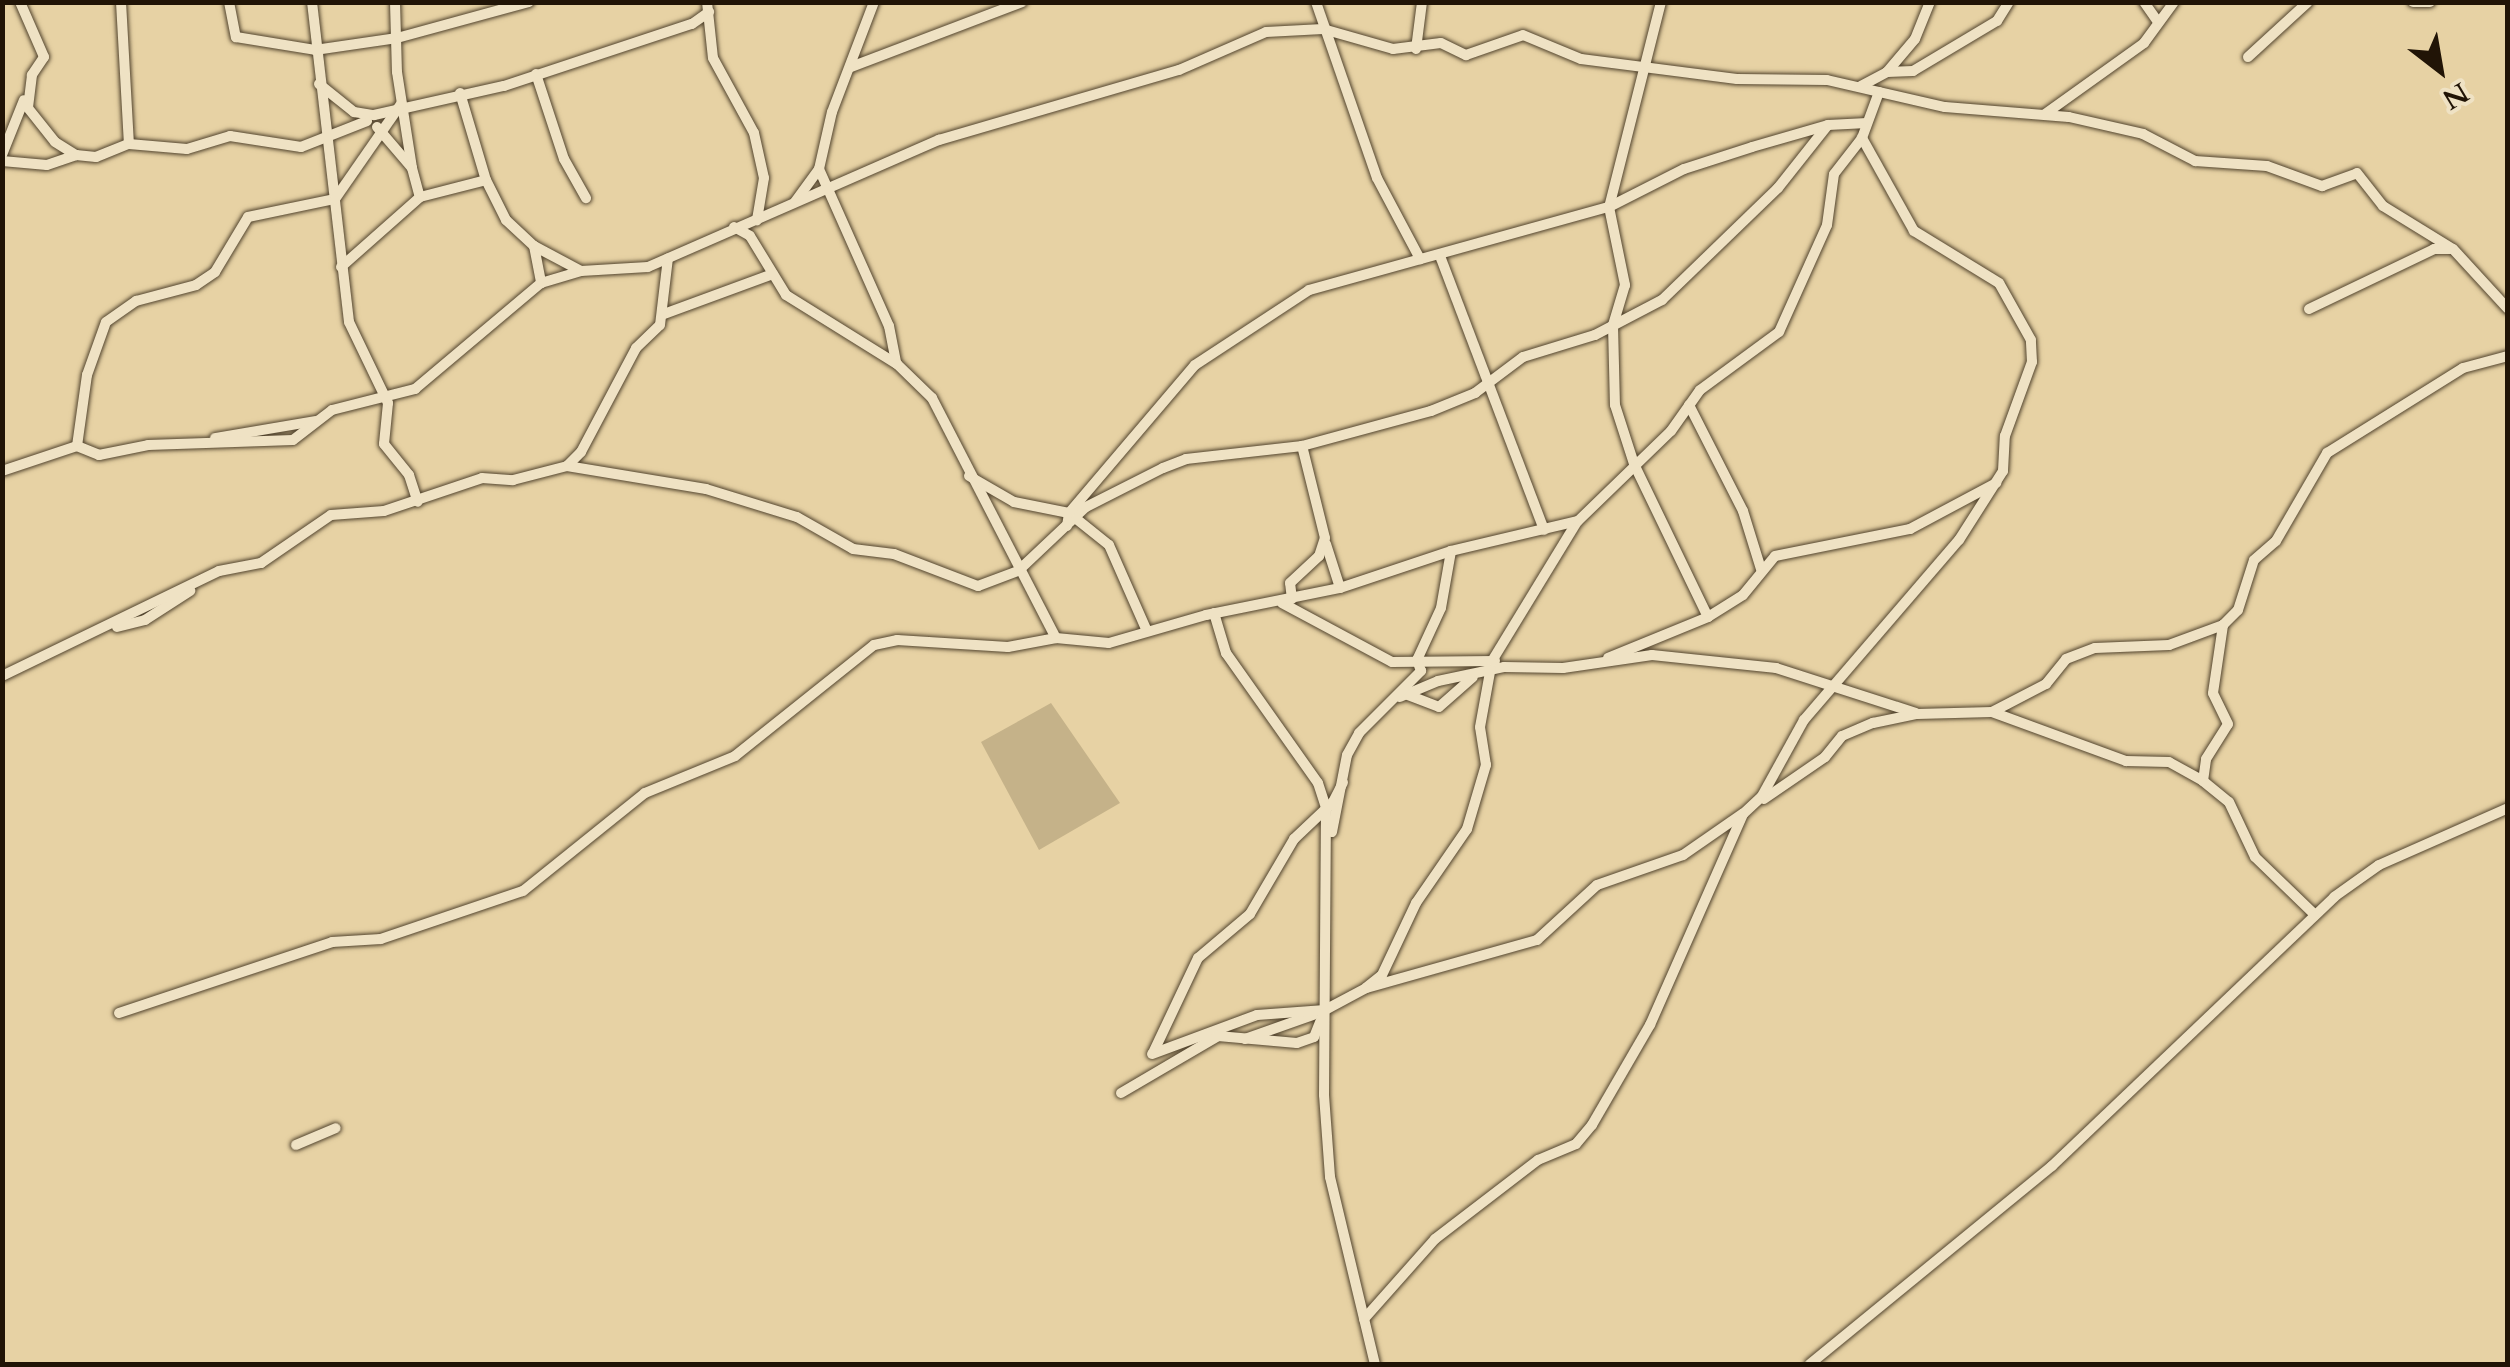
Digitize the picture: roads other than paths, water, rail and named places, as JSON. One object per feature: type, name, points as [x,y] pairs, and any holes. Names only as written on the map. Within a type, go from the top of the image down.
[{"type":"street","points":[[20,2],[44,57],[2,158],[46,164],[76,155],[96,157],[128,144],[187,149],[230,136],[300,147],[367,121]]},
{"type":"street","points":[[121,2],[128,144]]},
{"type":"street","points":[[230,2],[236,37],[314,50],[397,38],[529,2]]},
{"type":"street","points":[[312,2],[324,140],[354,342],[366,352],[390,411],[384,444],[409,475],[418,502]]},
{"type":"street","points":[[395,2],[401,104],[420,197]]},
{"type":"street","points":[[794,202],[819,169],[827,127],[874,2]]},
{"type":"street","points":[[851,68],[1022,2]]},
{"type":"street","points":[[1316,2],[1392,214],[1420,259]]},
{"type":"street","points":[[1416,48],[1422,2]]},
{"type":"street","points":[[1661,2],[1610,206],[1624,285],[1613,324],[1615,405],[1634,464],[1708,617]]},
{"type":"street","points":[[1860,86],[1887,72],[1915,39],[1930,2]]},
{"type":"street","points":[[2144,2],[2158,22]]},
{"type":"street","points":[[2045,114],[2125,60],[2174,2]]},
{"type":"street","points":[[2248,56],[2308,2]]},
{"type":"street","points":[[2413,2],[2430,2]]},
{"type":"street","points":[[1887,72],[1913,71],[1997,21],[2008,3]]},
{"type":"street","points":[[354,112],[374,115],[401,104],[536,74],[692,24],[708,7]]},
{"type":"street","points":[[708,7],[713,58],[754,133],[764,178],[757,220]]},
{"type":"street","points":[[2,471],[77,446],[100,455],[204,442],[292,440],[318,421],[382,393],[414,390],[448,355],[495,326],[541,284],[581,271],[648,267],[939,140],[1179,70],[1266,32],[1323,29],[1416,48],[1441,44],[1466,55],[1523,35],[1581,59],[1644,64],[1737,79],[1860,86],[1945,107],[2045,114],[2142,134],[2195,162],[2267,166],[2304,183],[2322,186],[2357,173],[2383,206],[2423,224],[2453,249],[2508,309]]},
{"type":"street","points":[[536,74],[564,159],[586,198]]},
{"type":"street","points":[[319,84],[380,130],[412,168]]},
{"type":"street","points":[[1366,988],[1382,974],[1416,902],[1467,828],[1486,766],[1480,727],[1490,667],[1578,521],[1700,390],[1779,332],[1828,225],[1834,174],[1862,138],[1879,92]]},
{"type":"street","points":[[460,93],[486,180],[506,220],[534,246],[581,271]]},
{"type":"street","points":[[26,94],[35,122],[76,155]]},
{"type":"street","points":[[77,446],[98,334],[117,310],[196,285],[215,272],[248,217],[335,200],[401,104]]},
{"type":"street","points":[[2,676],[104,630],[146,620],[219,571],[261,563],[332,516],[418,502],[482,478],[514,480],[567,466],[706,489],[797,518],[853,549],[894,554],[978,586],[1018,571],[1070,520],[1218,346],[1309,290],[1610,206],[1684,169],[1828,125],[1867,122]]},
{"type":"street","points":[[1070,520],[1086,507],[1186,459],[1302,446],[1430,410],[1474,393],[1524,357],[1613,324],[1662,300],[1778,188],[1828,125]]},
{"type":"street","points":[[1364,1319],[1435,1239],[1538,1160],[1576,1144],[1592,1125],[1650,1025],[1743,814],[1762,796],[1804,720],[1959,540],[1997,482],[2032,362],[2030,340],[1999,283],[1914,230],[1862,138]]},
{"type":"street","points":[[819,169],[889,326],[896,364]]},
{"type":"street","points":[[341,267],[420,197],[486,180]]},
{"type":"street","points":[[734,227],[750,236],[786,295],[896,364],[932,398],[969,476],[1002,528],[1018,571],[1056,638]]},
{"type":"street","points":[[534,246],[541,284]]},
{"type":"street","points":[[2309,309],[2434,249],[2453,249]]},
{"type":"street","points":[[1440,256],[1491,378],[1493,404],[1544,530]]},
{"type":"street","points":[[664,314],[660,284],[668,258]]},
{"type":"street","points":[[567,466],[636,348],[664,314],[772,274]]},
{"type":"street","points":[[1992,712],[2046,684],[2066,659],[2095,648],[2169,644],[2223,625],[2238,610],[2254,560],[2276,541],[2327,453],[2463,368],[2508,356]]},
{"type":"street","points":[[1689,406],[1756,542],[1761,569]]},
{"type":"street","points":[[1302,446],[1330,572],[1340,588]]},
{"type":"street","points":[[969,476],[1014,502],[1070,520],[1109,546],[1147,631]]},
{"type":"street","points":[[1604,661],[1708,617],[1743,595],[1775,556],[1810,545],[1910,529],[1997,482]]},
{"type":"street","points":[[119,1013],[332,942],[381,939],[523,891],[645,793],[735,756],[874,645],[896,640],[1008,647],[1056,638],[1109,643],[1214,613],[1340,588],[1450,551],[1578,521]]},
{"type":"street","points":[[1287,601],[1290,583],[1319,556],[1325,538]]},
{"type":"street","points":[[1330,843],[1359,733],[1404,696],[1421,671],[1417,660],[1441,608],[1450,551]]},
{"type":"street","points":[[1287,601],[1392,662],[1530,667],[1652,655],[1776,668],[1806,682],[1835,682],[1855,698],[1917,714]]},
{"type":"street","points":[[1214,613],[1226,653],[1318,783],[1326,808],[1330,843],[1323,1010],[1330,1178],[1375,1364]]},
{"type":"street","points":[[2203,781],[2206,758],[2228,724],[2214,693],[2223,625]]},
{"type":"street","points":[[1404,696],[1440,707],[1490,667]]},
{"type":"street","points":[[1404,696],[1473,677]]},
{"type":"street","points":[[1244,1039],[1323,1010],[1366,988],[1537,940],[1597,885],[1683,855],[1825,758],[1842,736],[1917,714],[1992,712],[2126,761],[2169,762],[2203,781],[2229,802],[2255,857],[2315,916]]},
{"type":"street","points":[[1323,1010],[1257,1015],[1152,1054],[1198,958],[1250,914],[1294,839],[1326,808],[1343,782]]},
{"type":"street","points":[[1810,1364],[2052,1166],[2315,916],[2378,865],[2508,808]]},
{"type":"street","points":[[1121,1094],[1218,1036],[1297,1043],[1314,1037],[1323,1010]]},
{"type":"street","points":[[296,1145],[336,1128]]}]
